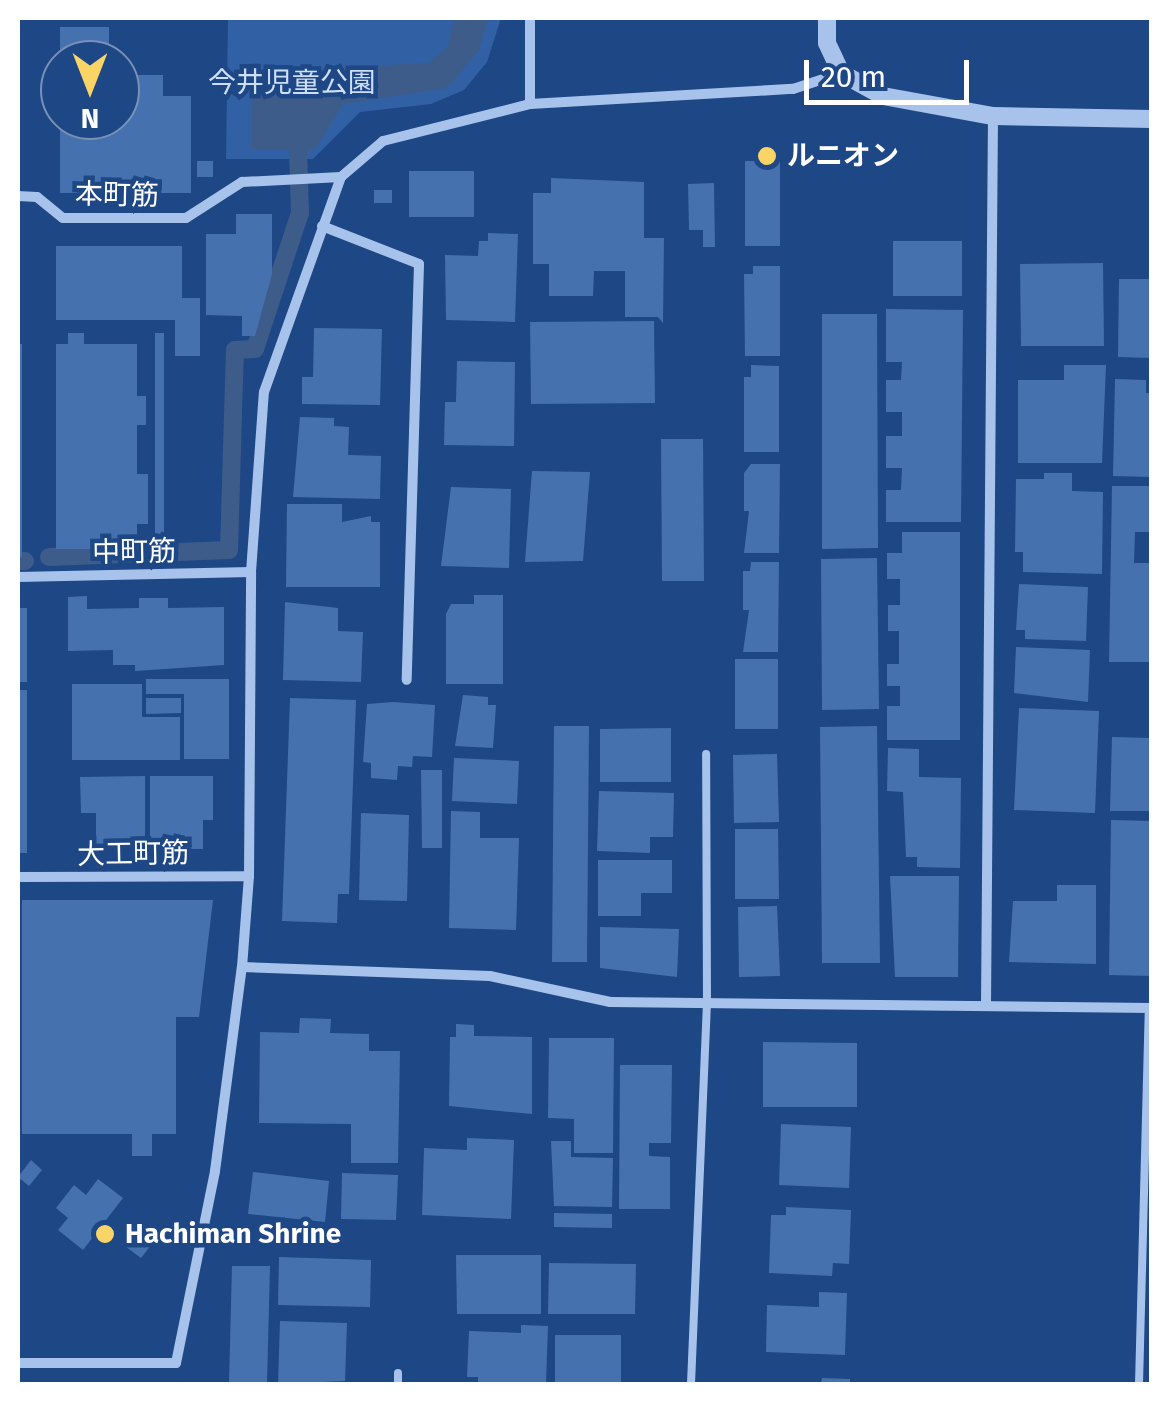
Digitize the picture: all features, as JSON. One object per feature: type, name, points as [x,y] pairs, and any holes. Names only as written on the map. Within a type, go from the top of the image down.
[{"type":"street","points":[[530,18],[530,104]]},
{"type":"street","points":[[827,18],[827,43],[841,72],[862,88],[916,106],[993,116],[1152,119]]},
{"type":"street","points":[[18,1363],[176,1363],[215,1170],[242,967],[249,876],[252,572],[264,392],[341,177],[383,141],[530,104],[792,89],[841,72]]},
{"type":"street","points":[[986,1006],[993,116]]},
{"type":"street","name":"本町筋","points":[[18,196],[37,197],[63,218],[186,218],[242,182],[341,177]]},
{"type":"street","points":[[322,226],[418,264],[407,680]]},
{"type":"street","name":"中町筋","points":[[18,577],[252,572]]},
{"type":"street","name":"大工町筋","points":[[18,878],[249,876]]},
{"type":"street","points":[[242,967],[490,976],[610,1002],[1150,1008]]},
{"type":"lane","points":[[691,1384],[707,1003],[706,754]]},
{"type":"lane","points":[[1139,1384],[1150,1008]]},
{"type":"lane","points":[[398,1372],[398,1384]]},
{"type":"green space","name":"今井児童公園","points":[[228,18],[501,18],[487,62],[464,90],[431,104],[360,112],[313,159],[226,159]]},
{"type":"shaded area","points":[[454,18],[488,18],[479,50],[447,88],[343,104],[315,149],[252,149],[252,96],[309,96],[321,68],[429,63],[448,46]]},
{"type":"building","points":[[60,27],[109,27],[109,40],[60,40]]},
{"type":"building","points":[[140,75],[163,75],[163,96],[191,96],[191,193],[60,193],[60,140],[140,140]]},
{"type":"building","points":[[197,161],[213,161],[213,177],[197,177]]},
{"type":"building","points":[[745,161],[780,161],[780,246],[745,246]]},
{"type":"building","points":[[409,171],[474,171],[474,217],[409,217]]},
{"type":"building","points":[[551,178],[644,182],[644,238],[664,238],[663,323],[658,317],[625,317],[625,271],[594,271],[593,296],[549,296],[549,264],[533,264],[533,193],[551,193]]},
{"type":"building","points":[[714,183],[715,247],[703,247],[703,230],[689,230],[688,184]]},
{"type":"building","points":[[374,190],[392,190],[392,203],[374,203]]},
{"type":"building","points":[[236,214],[272,214],[272,274],[255,336],[242,336],[242,316],[206,315],[206,234],[236,234]]},
{"type":"building","points":[[488,233],[518,234],[515,322],[446,320],[445,255],[478,256],[479,241],[488,241]]},
{"type":"building","points":[[893,241],[962,241],[962,296],[893,296]]},
{"type":"building","points":[[56,246],[182,246],[182,298],[200,298],[200,356],[175,356],[175,320],[56,320]]},
{"type":"building","points":[[1103,263],[1104,346],[1021,346],[1020,264]]},
{"type":"building","points":[[753,266],[780,266],[780,356],[745,356],[744,274],[753,274]]},
{"type":"building","points":[[1119,279],[1152,279],[1152,358],[1118,357]]},
{"type":"building","points":[[886,309],[963,310],[961,522],[886,522],[886,490],[901,490],[902,468],[886,468],[886,436],[902,436],[902,412],[886,412],[886,380],[901,380],[902,362],[886,362]]},
{"type":"building","points":[[822,314],[877,314],[878,548],[822,549]]},
{"type":"building","points":[[654,321],[655,403],[531,404],[530,322]]},
{"type":"building","points":[[314,328],[382,329],[380,405],[302,404],[302,377],[313,377]]},
{"type":"building","points":[[68,333],[84,333],[84,344],[137,344],[137,396],[146,396],[146,425],[137,425],[137,474],[148,474],[148,524],[137,524],[137,549],[56,549],[56,344],[68,344]]},
{"type":"building","points":[[155,333],[164,333],[164,543],[155,543]]},
{"type":"building","points":[[18,344],[22,344],[22,557],[18,557]]},
{"type":"building","points":[[457,361],[515,362],[514,446],[444,445],[445,402],[456,402]]},
{"type":"building","points":[[751,365],[779,366],[779,452],[744,452],[744,377],[751,377]]},
{"type":"building","points":[[1064,365],[1106,365],[1102,463],[1018,463],[1018,380],[1064,380]]},
{"type":"building","points":[[1115,379],[1146,380],[1146,393],[1152,393],[1152,477],[1113,476]]},
{"type":"building","points":[[300,417],[334,418],[334,426],[349,427],[348,455],[381,456],[380,499],[293,497]]},
{"type":"building","points":[[661,439],[703,439],[704,581],[662,581]]},
{"type":"building","points":[[751,464],[780,464],[779,553],[744,553],[749,511],[744,511],[744,473]]},
{"type":"building","points":[[532,471],[590,472],[583,561],[525,562]]},
{"type":"building","points":[[1044,473],[1072,473],[1072,491],[1103,492],[1102,574],[1023,572],[1023,552],[1015,552],[1016,479],[1044,479]]},
{"type":"building","points":[[1112,486],[1152,486],[1152,532],[1135,532],[1134,563],[1152,563],[1152,662],[1109,662]]},
{"type":"building","points":[[451,487],[511,489],[509,568],[441,566]]},
{"type":"building","points":[[287,504],[342,504],[342,522],[371,516],[371,522],[380,522],[380,587],[286,587]]},
{"type":"building","points":[[902,532],[960,532],[960,740],[887,740],[887,706],[900,706],[900,686],[887,686],[887,664],[899,664],[899,631],[888,631],[888,605],[900,605],[900,579],[887,579],[887,553],[902,553]]},
{"type":"building","points":[[877,558],[879,709],[822,710],[821,559]]},
{"type":"building","points":[[751,562],[779,562],[778,652],[743,652],[749,610],[743,610],[743,571],[750,571]]},
{"type":"building","points":[[1019,584],[1088,587],[1086,641],[1025,639],[1025,630],[1016,630]]},
{"type":"building","points":[[474,595],[503,595],[503,684],[446,684],[446,614],[451,604],[474,604]]},
{"type":"building","points":[[87,596],[87,609],[139,608],[139,598],[168,598],[168,608],[224,607],[224,665],[135,671],[135,665],[113,665],[113,650],[68,651],[68,597]]},
{"type":"building","points":[[285,602],[338,608],[338,631],[363,632],[361,682],[283,680]]},
{"type":"building","points":[[18,608],[27,608],[27,682],[18,682]]},
{"type":"building","points":[[1016,647],[1090,650],[1088,702],[1014,693]]},
{"type":"building","points":[[735,659],[778,659],[778,729],[735,729]]},
{"type":"building","points":[[146,679],[229,679],[229,759],[184,759],[184,694],[146,694]]},
{"type":"building","points":[[72,684],[142,684],[142,717],[180,717],[180,760],[72,760]]},
{"type":"building","points":[[20,690],[27,690],[27,853],[18,853]]},
{"type":"building","points":[[463,695],[488,697],[488,705],[496,705],[493,748],[455,746]]},
{"type":"building","points":[[146,698],[181,698],[181,713],[146,714]]},
{"type":"building","points":[[290,698],[356,700],[349,894],[338,894],[337,923],[282,921]]},
{"type":"building","points":[[367,704],[435,705],[432,757],[413,756],[412,767],[398,766],[397,780],[371,778],[371,763],[363,762]]},
{"type":"building","points":[[1019,708],[1099,711],[1095,813],[1014,810]]},
{"type":"building","points":[[554,726],[589,726],[587,962],[552,962]]},
{"type":"building","points":[[877,726],[880,963],[822,963],[820,727]]},
{"type":"building","points":[[671,728],[671,782],[600,782],[600,729]]},
{"type":"building","points":[[1112,737],[1152,738],[1152,811],[1110,811]]},
{"type":"building","points":[[888,748],[919,749],[919,777],[961,778],[960,868],[917,867],[917,857],[906,857],[903,792],[887,791]]},
{"type":"building","points":[[777,754],[779,822],[734,823],[733,755]]},
{"type":"building","points":[[454,758],[519,761],[517,804],[452,801]]},
{"type":"building","points":[[421,770],[442,770],[442,848],[422,848]]},
{"type":"building","points":[[145,776],[145,848],[96,849],[96,813],[81,813],[80,777]]},
{"type":"building","points":[[150,776],[213,776],[213,820],[203,820],[203,849],[150,849]]},
{"type":"building","points":[[599,791],[674,793],[673,837],[650,837],[650,853],[597,851]]},
{"type":"building","points":[[451,811],[480,812],[480,838],[519,838],[516,930],[449,928]]},
{"type":"building","points":[[361,813],[409,815],[407,901],[359,900]]},
{"type":"building","points":[[1111,820],[1152,821],[1152,976],[1109,975]]},
{"type":"building","points":[[735,829],[778,829],[779,899],[735,899]]},
{"type":"building","points":[[598,860],[672,860],[672,893],[641,893],[641,916],[598,916]]},
{"type":"building","points":[[890,876],[959,876],[958,977],[895,977]]},
{"type":"building","points":[[1057,885],[1096,885],[1096,964],[1009,962],[1013,901],[1057,901]]},
{"type":"building","points":[[22,900],[213,900],[199,1017],[176,1017],[176,1134],[152,1134],[152,1156],[132,1156],[132,1134],[22,1134]]},
{"type":"building","points":[[777,906],[780,976],[739,977],[738,907]]},
{"type":"building","points":[[600,927],[679,929],[677,977],[600,968]]},
{"type":"building","points":[[300,1018],[331,1019],[330,1033],[369,1034],[369,1051],[400,1051],[398,1163],[351,1163],[351,1124],[259,1123],[260,1032],[299,1033]]},
{"type":"building","points":[[456,1024],[474,1025],[474,1036],[532,1037],[532,1114],[449,1106],[450,1037],[456,1037]]},
{"type":"building","points":[[549,1038],[614,1038],[613,1153],[574,1153],[574,1119],[548,1118]]},
{"type":"building","points":[[763,1042],[857,1043],[857,1107],[763,1107]]},
{"type":"building","points":[[620,1065],[672,1065],[671,1143],[649,1143],[649,1156],[670,1157],[670,1209],[619,1209]]},
{"type":"building","points":[[781,1124],[851,1127],[849,1188],[779,1185]]},
{"type":"building","points":[[467,1138],[514,1140],[511,1219],[422,1215],[424,1148],[467,1150]]},
{"type":"building","points":[[551,1141],[571,1141],[571,1157],[613,1158],[612,1207],[554,1206]]},
{"type":"building","points":[[31,1160],[42,1170],[29,1186],[18,1177]]},
{"type":"building","points":[[253,1172],[329,1181],[325,1222],[248,1214]]},
{"type":"building","points":[[342,1173],[398,1175],[396,1220],[341,1219]]},
{"type":"building","points":[[98,1179],[123,1198],[83,1250],[58,1230],[68,1218],[56,1208],[74,1185],[86,1195]]},
{"type":"building","points":[[786,1207],[851,1210],[849,1264],[833,1263],[832,1276],[769,1273],[771,1215],[786,1215]]},
{"type":"building","points":[[554,1213],[612,1214],[612,1228],[554,1227]]},
{"type":"building","points":[[132,1231],[151,1245],[141,1258],[122,1244]]},
{"type":"building","points":[[456,1255],[541,1255],[541,1314],[457,1314]]},
{"type":"building","points":[[279,1257],[371,1260],[370,1307],[278,1305]]},
{"type":"building","points":[[549,1263],[636,1264],[635,1314],[548,1314]]},
{"type":"building","points":[[232,1266],[270,1266],[267,1384],[229,1384]]},
{"type":"building","points":[[819,1292],[847,1293],[845,1355],[766,1352],[767,1305],[819,1307]]},
{"type":"building","points":[[280,1321],[347,1323],[345,1381],[278,1384]]},
{"type":"building","points":[[521,1325],[548,1326],[546,1384],[478,1384],[478,1377],[467,1377],[469,1331],[521,1333]]},
{"type":"building","points":[[555,1335],[621,1335],[621,1384],[555,1384]]},
{"type":"building","points":[[822,1378],[850,1379],[850,1384],[821,1384]]},
{"type":"waterway","points":[[49,557],[229,550],[235,350],[255,349],[300,213],[298,149]]},
{"type":"waterway","points":[[18,561],[25,561]]},
{"type":"place","name":"ルニオン","points":[[767,156]]},
{"type":"place","name":"Hachiman Shrine","points":[[105,1234]]}]
